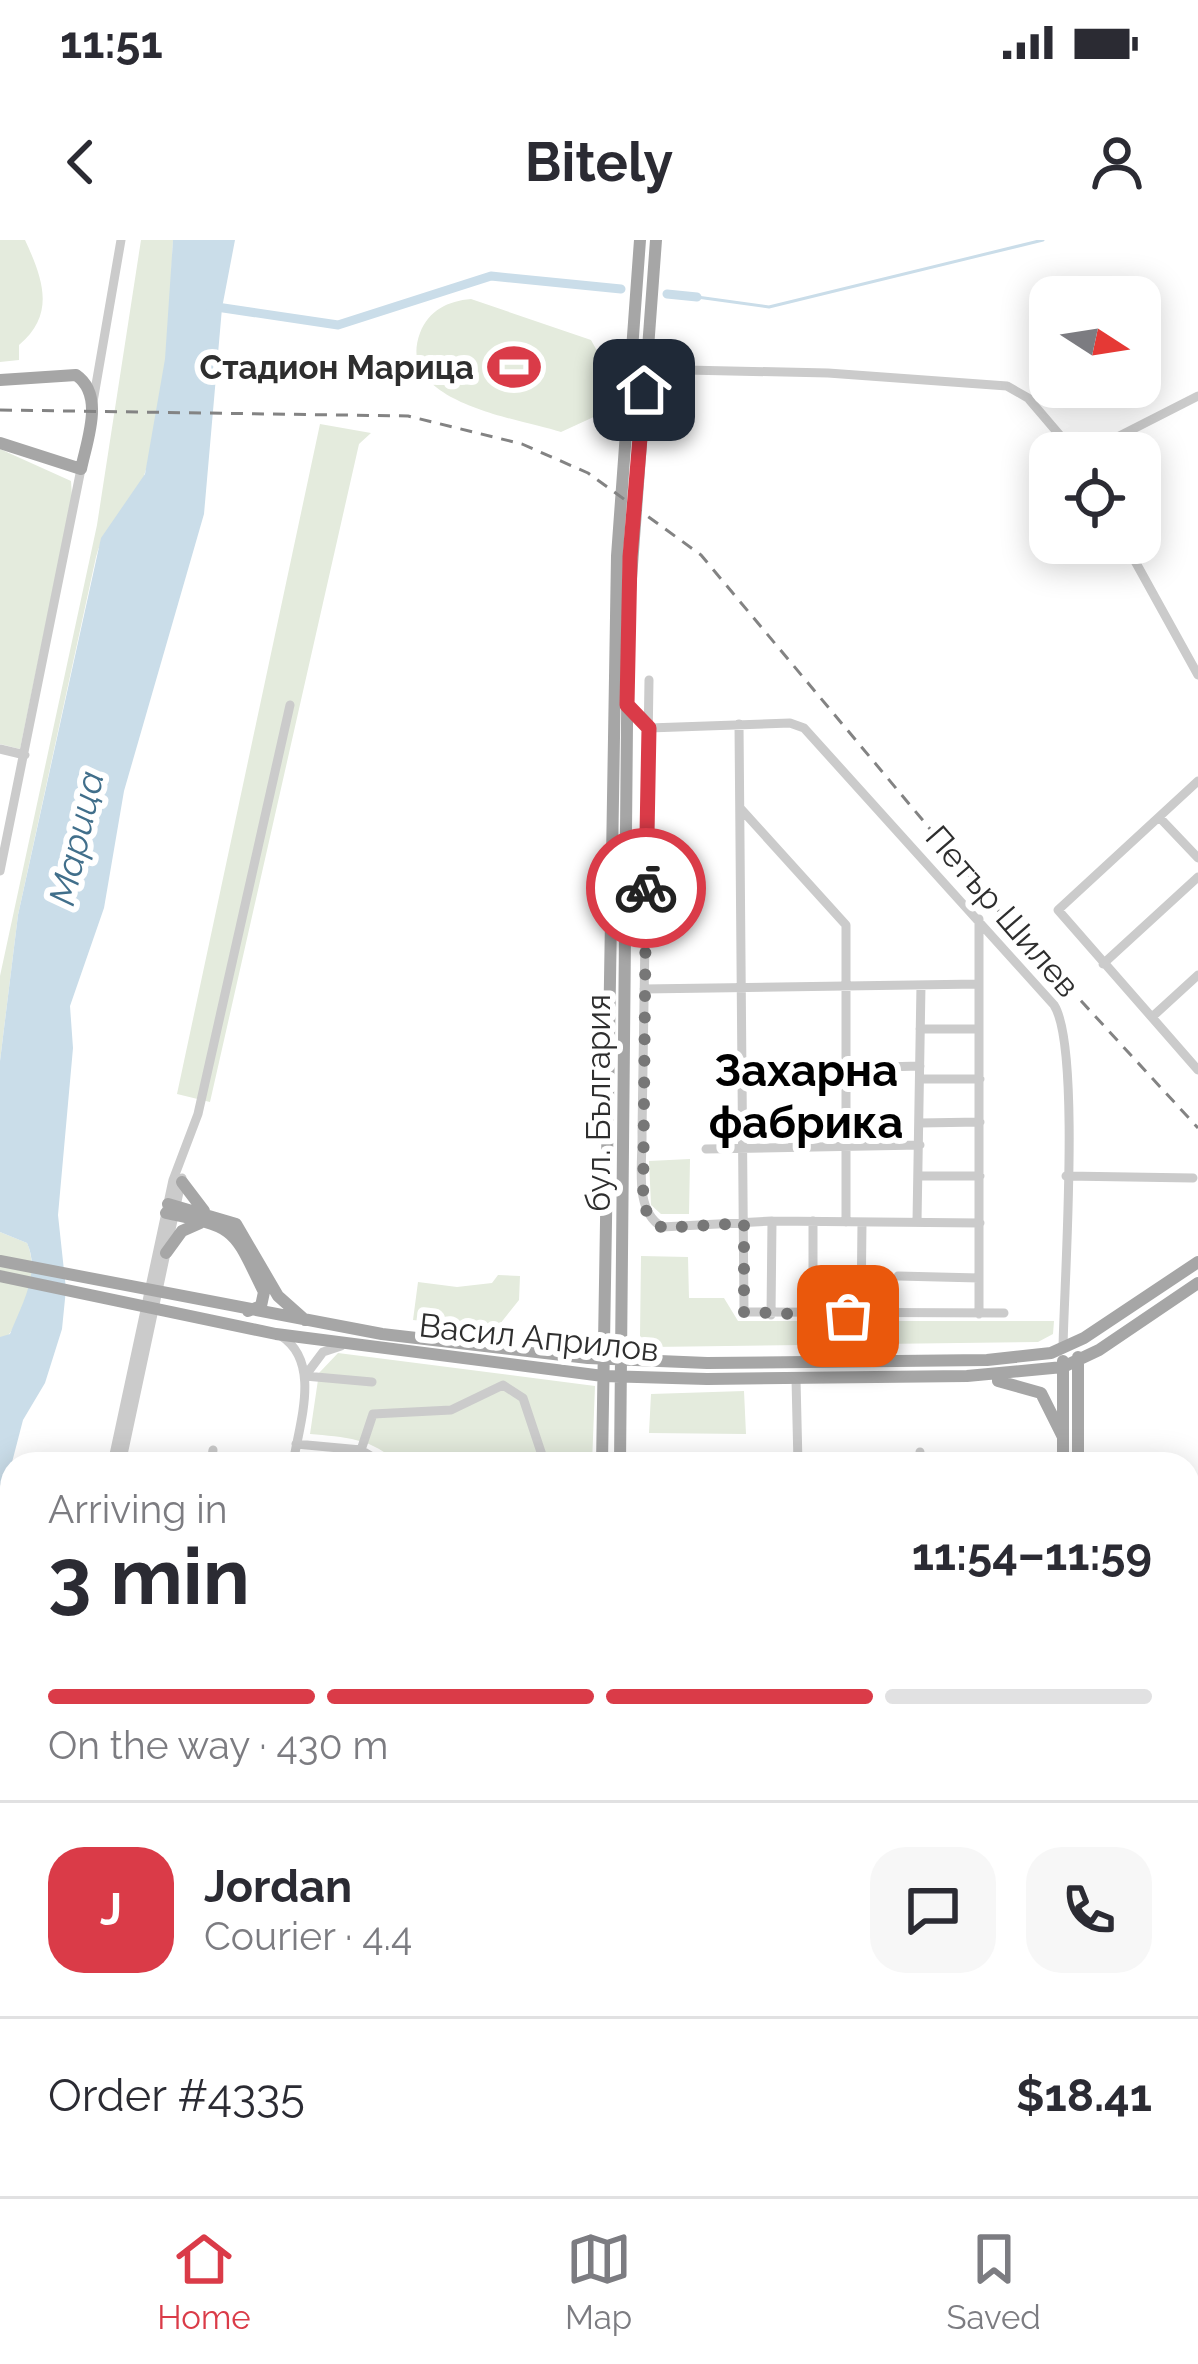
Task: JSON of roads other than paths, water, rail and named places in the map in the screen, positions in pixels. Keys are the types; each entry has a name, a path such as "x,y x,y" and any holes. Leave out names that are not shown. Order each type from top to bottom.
{"main road":[{"name":"бул. България","path":"602,1452 617,556 640,240"},
{"name":"бул. България","path":"621,1452 630,557 656,240"},
{"path":"0,380 76,375 88,388 93,407 81,469 0,443"},
{"path":"609,971 626,971"},
{"path":"182,1182 205,1217 233,1232 264,1292 261,1306 244,1312"},
{"path":"171,1209 241,1229 283,1303 311,1324"},
{"path":"166,1253 182,1231 205,1217"},
{"name":"Васил Априлов","path":"0,1261 276,1334 624,1377 967,1376 1064,1367 1078,1363 1198,1283"},
{"path":"1063,1452 1064,1367 1069,1346 1198,1262"},
{"name":"Васил Априлов","path":"0,1276 311,1324 604,1359 988,1360 1069,1346"},
{"path":"1069,1346 1078,1363 1078,1452"},
{"path":"967,1376 1035,1390 1050,1403 1063,1437"}],"street":[{"path":"93,407 122,240"},
{"path":"630,369 828,373 1007,386 1028,398 1057,432"},
{"path":"1127,432 1198,396"},
{"path":"0,871 81,469"},
{"path":"1137,564 1198,675"},
{"name":"бул. България","path":"649,680 643,1207 662,1228 744,1223"},
{"path":"119,1452 290,705"},
{"path":"627,705 649,728 627,746"},
{"path":"739,724 744,1312 1004,1313"},
{"name":"Петър Шилев","path":"649,728 739,724 804,728 1054,1005 1066,1030 1064,1304 1069,1346"},
{"path":"0,749 25,755"},
{"path":"1198,782 1058,910 1198,1070"},
{"path":"741,808 846,926 846,1222"},
{"path":"1159,817 1198,858"},
{"path":"1103,964 1198,877"},
{"path":"979,919 979,1314"},
{"path":"1152,1017 1198,975"},
{"path":"644,988 979,984"},
{"path":"917,1222 921,985"},
{"path":"920,1030 979,1029"},
{"path":"847,1068 920,1066"},
{"path":"920,1079 980,1079"},
{"path":"920,1123 980,1123"},
{"path":"706,1149 920,1145"},
{"path":"785,1148 786,1165"},
{"path":"119,1452 182,1166"},
{"path":"920,1176 980,1176"},
{"path":"1066,1176 1193,1178"},
{"path":"771,1315 772,1221"},
{"path":"813,1221 813,1315"},
{"path":"861,1316 862,1222"},
{"path":"744,1223 980,1223"},
{"path":"898,1276 980,1278"},
{"path":"276,1334 300,1354 305,1376 295,1452"},
{"path":"305,1376 323,1352 350,1344"},
{"path":"305,1376 372,1382"},
{"path":"796,1379 798,1452"},
{"path":"361,1450 373,1414 451,1410 503,1385 523,1398 541,1452"},
{"path":"296,1444 364,1452"}],"water":[{"name":"Марица","path":"173,240 235,240 222,308 204,514 124,791 104,908 70,1006 73,1048 58,1215 66,1289 62,1329 45,1383 23,1420 15,1452 0,1452 0,1337 10,1334 32,1266 27,1243 0,1232 0,1061 18,915 101,538 145,474 165,359"}],"waterway":[{"path":"697,297 769,307 1043,240"},
{"path":"210,306 338,325 491,276 621,289"},
{"path":"667,294 697,297"}],"railway":[{"path":"0,410 408,416 522,444 588,473 701,555 1002,915 1198,1128"}],"place":[{"name":"Стадион Марица","path":"514,367"}],"district":[{"name":"Захарна фабрика","path":"806,1096"}]}
